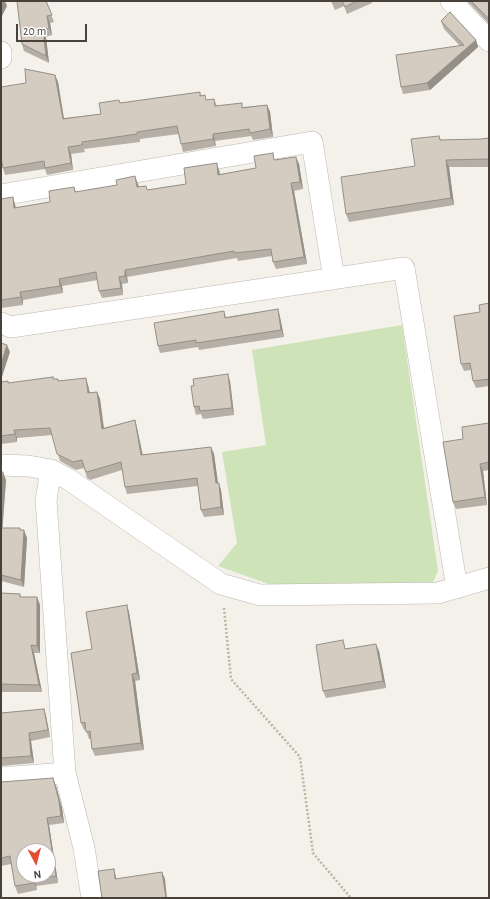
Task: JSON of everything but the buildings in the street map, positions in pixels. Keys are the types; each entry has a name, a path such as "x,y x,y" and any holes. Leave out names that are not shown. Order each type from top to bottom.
{"street":[{"path":"451,1 489,41"},
{"path":"1,52 1,58"},
{"path":"1,195 312,142 334,279"},
{"path":"1,323 11,327 404,268 457,588"},
{"path":"1,465 28,466 51,470 68,478 221,584 260,595 438,593 489,578"},
{"path":"51,470 46,500 65,773 84,848 91,898"},
{"path":"1,778 65,773"}],"path":[{"path":"221,584 231,679 300,757 313,853 351,898"}],"green space":[{"path":"402,325 438,571 432,584 271,585 218,566 237,543 222,452 266,445 252,350"}]}
